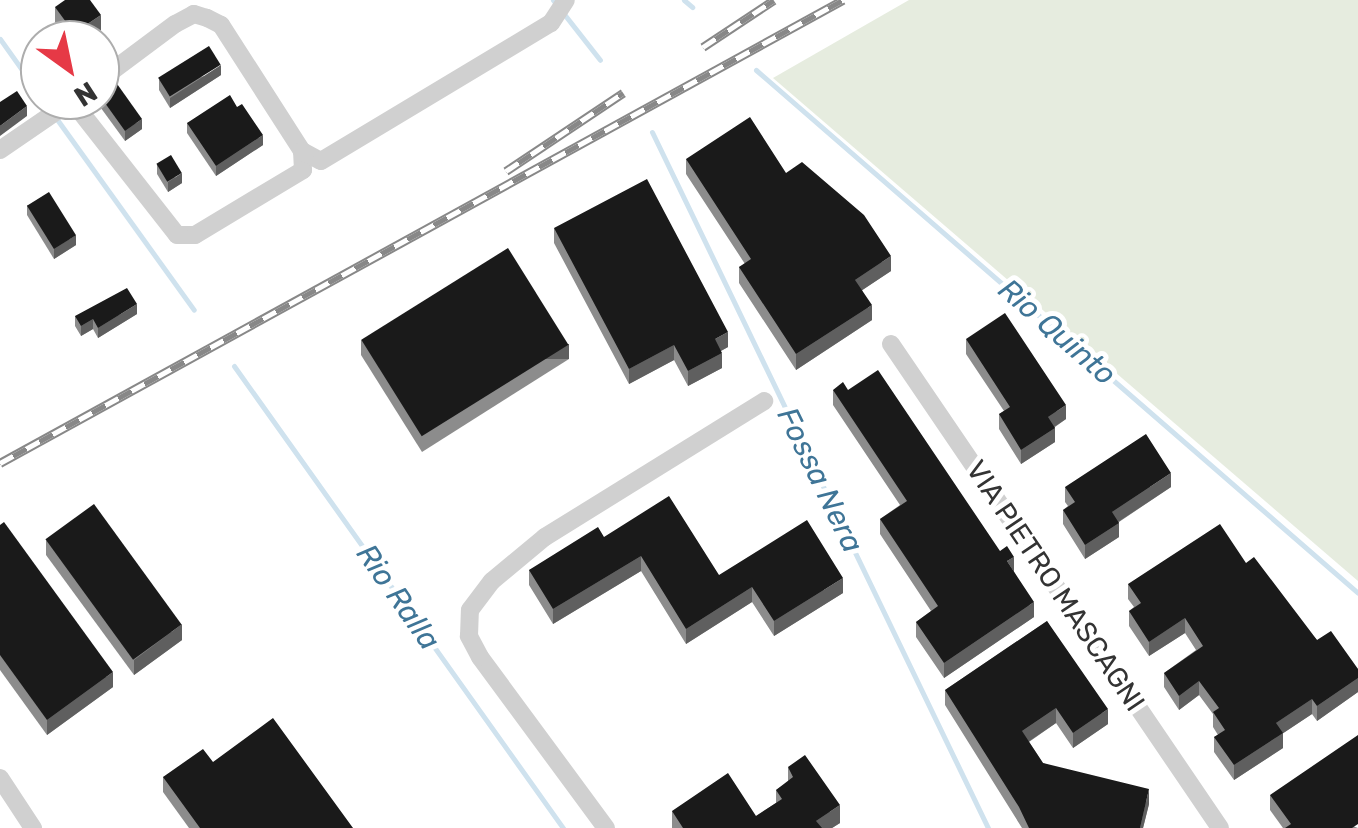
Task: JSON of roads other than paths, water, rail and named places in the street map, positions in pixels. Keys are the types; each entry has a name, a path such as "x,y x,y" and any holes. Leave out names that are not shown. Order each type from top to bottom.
{"street":[{"path":"302,152 322,162 563,7"},
{"path":"85,120 178,235 195,236 304,170 302,152 222,25 194,14 120,65"},
{"path":"0,150 44,120"},
{"name":"VIA PIETRO MASCAGNI","path":"890,344 1220,828"},
{"path":"606,828 480,657 469,636 470,610 492,581 545,537 764,401"},
{"path":"0,778 33,828"}],"waterway":[{"name":"Fossa Nera","path":"553,0 600,60"},
{"name":"Rio Quinto","path":"684,0 692,7"},
{"name":"Rio Ralla","path":"0,39 20,67"},
{"name":"Rio Quinto","path":"756,70 1358,593"},
{"name":"Rio Ralla","path":"57,120 194,310"},
{"name":"Fossa Nera","path":"652,132 988,828"},
{"name":"Rio Ralla","path":"234,366 563,828"}],"railway":[{"path":"703,47 774,0"},
{"path":"0,463 843,0"},
{"path":"506,171 623,93"}]}
